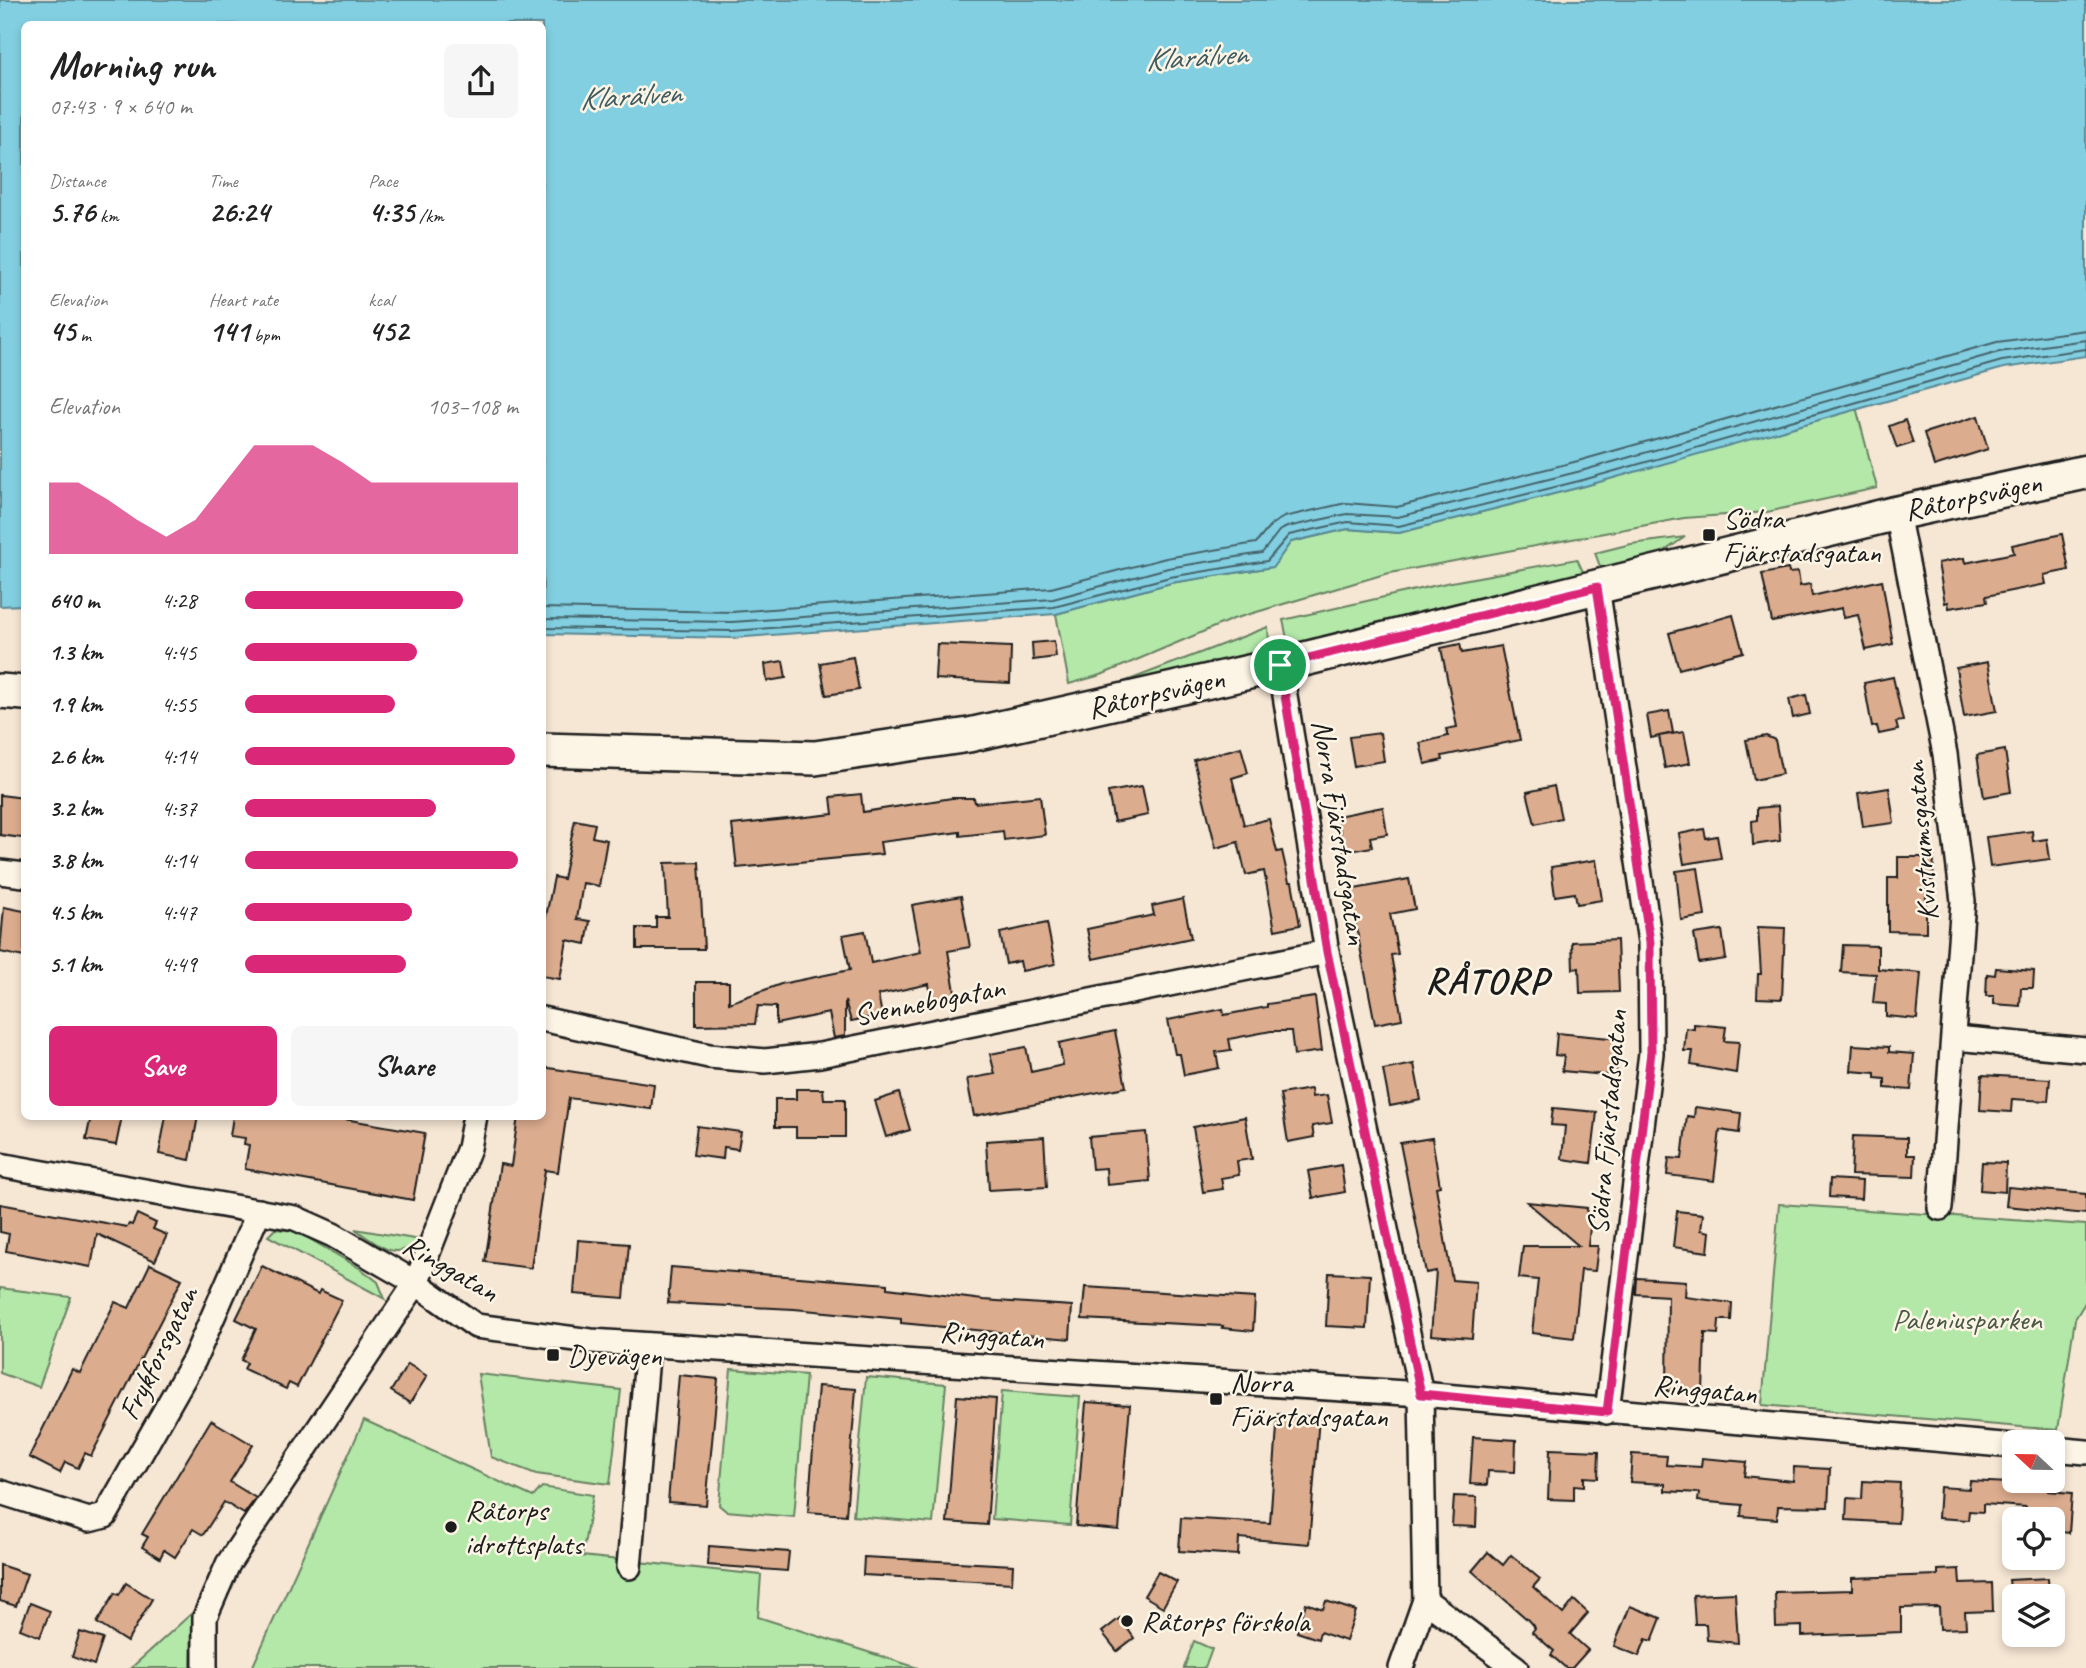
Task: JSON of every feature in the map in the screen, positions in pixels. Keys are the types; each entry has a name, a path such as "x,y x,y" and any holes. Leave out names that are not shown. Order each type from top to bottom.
{"street":[{"name":"Råtorpsvägen","path":"546,752 815,758 970,736 1280,665 1897,513 2086,472"},
{"name":"Kvistrumsgatan","path":"1897,513 1945,754 1963,901 1955,1038 1940,1208"},
{"name":"Södra Fjärstadsgatan","path":"1597,587 1650,956 1651,1052 1607,1412"},
{"name":"Norra Fjärstadsgatan","path":"1280,665 1327,952 1421,1394 1425,1600 1401,1668"},
{"path":"0,691 21,693"},
{"path":"0,872 21,875"},
{"name":"Svennebogatan","path":"546,1020 709,1056 765,1061 820,1055 1327,952"},
{"path":"1955,1038 2086,1050"},
{"path":"205,1668 205,1617 228,1564 416,1283 469,1148 474,1120"},
{"name":"Ringgatan","path":"0,1165 259,1211 308,1224 416,1283 476,1326 591,1341 1421,1394 2002,1445"},
{"name":"Frykforsgatan","path":"0,1492 89,1520 105,1517 194,1360 259,1211"},
{"path":"629,1567 648,1345"},
{"path":"2065,1451 2086,1452"},
{"path":"1425,1600 1516,1668"}],"green space":[{"path":"1856,407 1877,488 1767,512 1684,518 1385,574 1233,619 1101,675 1069,684 1056,614 1171,583 1272,567 1291,542 1348,529 1399,533 1585,486"},
{"path":"1685,537 1644,565 1603,574 1595,553 1631,544"},
{"path":"1577,559 1586,578 1290,652 1283,620 1446,583"},
{"path":"1268,627 1270,656 1095,693"},
{"name":"Paleniusparken","path":"1779,1204 2086,1225 2086,1301 2075,1319 2058,1430 1762,1405"},
{"path":"275,1229 296,1231 361,1269 378,1282 385,1299 268,1236"},
{"path":"355,1229 420,1240 411,1247 395,1251 379,1246"},
{"path":"0,1288 71,1297 39,1387 0,1373"},
{"path":"731,1369 806,1375 794,1517 726,1511 719,1505"},
{"path":"478,1374 621,1390 610,1484 536,1474 491,1457"},
{"path":"866,1377 946,1384 933,1523 853,1516"},
{"path":"1002,1391 1080,1397 1070,1525 992,1519"},
{"name":"Råtorps idrottsplats","path":"364,1420 533,1497 542,1487 593,1495 582,1556 761,1575 758,1617 918,1668 252,1668"},
{"path":"192,1613 191,1668 131,1668"},
{"path":"1194,1641 1212,1649 1205,1668 1184,1668"}],"water":[{"name":"Klarälven","path":"0,0 2086,0 2086,356 2004,368 1585,486 1399,533 1348,529 1291,542 1273,567 1171,583 1056,614 732,638 546,634 546,21 21,21 21,605 0,606"}],"building":[{"path":"1978,416 1988,449 1934,466 1924,433"},
{"path":"1905,420 1913,443 1897,448 1889,426"},
{"path":"2062,534 2069,570 2044,575 2046,584 1986,596 1987,602 1949,608 1948,602 1945,603 1938,563 1964,558 1965,563 2014,553 2012,545"},
{"path":"1788,569 1789,573 1798,572 1800,586 1810,584 1812,596 1882,580 1893,644 1866,650 1858,615 1844,618 1842,608 1772,622 1762,574"},
{"path":"1733,615 1743,652 1679,669 1669,633"},
{"path":"1054,641 1056,657 1033,660 1032,643"},
{"path":"937,644 1011,647 1010,683 935,679"},
{"path":"1460,644 1462,653 1501,646 1520,740 1442,756 1443,760 1425,764 1420,743 1448,736 1446,729 1457,727 1441,648"},
{"path":"853,657 859,690 826,695 820,663"},
{"path":"783,661 786,678 767,681 765,664"},
{"path":"1988,662 1997,711 1964,717 1956,668"},
{"path":"1893,677 1903,721 1896,722 1898,730 1879,734 1877,726 1872,727 1864,683"},
{"path":"1806,695 1810,714 1793,718 1789,699"},
{"path":"1669,711 1673,733 1651,738 1647,715"},
{"path":"1684,732 1690,763 1665,768 1659,736"},
{"path":"1380,733 1384,761 1354,766 1349,737"},
{"path":"1766,736 1775,740 1782,774 1754,780 1746,740"},
{"path":"1241,747 1248,773 1232,778 1244,825 1269,819 1277,852 1282,851 1289,882 1292,882 1300,925 1275,930 1264,871 1246,875 1238,842 1216,848 1194,760"},
{"path":"2005,750 2011,792 1984,797 1977,755"},
{"path":"1142,786 1148,815 1114,822 1108,792"},
{"path":"1554,786 1561,818 1535,824 1527,792"},
{"path":"1889,788 1894,823 1863,827 1858,793"},
{"path":"861,794 863,812 952,798 974,798 975,803 1040,796 1045,835 1004,840 1003,831 960,836 960,832 880,842 882,854 737,868 732,825 833,814 831,797"},
{"path":"0,795 21,798 21,838 0,835"},
{"path":"1778,806 1780,841 1753,845 1752,821 1757,820 1757,808"},
{"path":"1383,807 1387,834 1370,837 1372,847 1344,852 1337,816"},
{"path":"575,820 595,824 592,837 607,840 599,886 583,883 577,919 590,921 586,944 567,940 560,979 546,977 546,916 554,877 563,879"},
{"path":"1704,829 1706,838 1717,836 1721,858 1684,864 1679,834"},
{"path":"2032,831 2033,841 2047,839 2050,859 1990,867 1986,837"},
{"path":"1898,857 1934,857 1933,880 1926,880 1926,932 1888,931 1888,878 1898,878"},
{"path":"1596,860 1602,900 1577,904 1575,893 1555,896 1551,867"},
{"path":"699,862 704,949 637,949 637,928 656,928 656,917 668,917 665,863"},
{"path":"1698,868 1705,916 1681,920 1676,871"},
{"path":"1409,879 1415,909 1390,914 1398,954 1391,955 1402,1019 1375,1024 1349,890"},
{"path":"961,896 970,947 948,951 956,997 931,1001 929,984 878,995 882,1015 851,1021 845,1001 845,1036 834,1038 829,1013 776,1024 776,1007 758,1006 755,1024 696,1025 696,982 729,982 729,1003 781,984 850,970 843,935 865,931 871,963 921,952 912,905"},
{"path":"1183,899 1191,938 1093,959 1087,929 1154,915 1152,906"},
{"path":"4,907 21,910 21,956 0,952"},
{"path":"1047,923 1055,964 1022,971 1020,961 1006,964 1000,933"},
{"path":"1758,927 1785,928 1782,999 1757,998 1758,974 1761,974"},
{"path":"1722,930 1726,959 1699,963 1694,934"},
{"path":"1617,940 1619,992 1580,993 1579,968 1573,969 1572,942"},
{"path":"1843,945 1878,946 1878,969 1921,973 1917,1019 1886,1016 1886,1004 1873,1003 1876,974 1841,972"},
{"path":"1996,968 2034,971 2033,988 2021,988 2020,1006 1994,1004 1994,996 1986,996 1987,974 1995,975"},
{"path":"1315,997 1322,1051 1294,1055 1291,1031 1271,1031 1229,1039 1231,1050 1216,1052 1219,1068 1184,1075 1180,1054 1175,1054 1168,1020 1223,1009 1224,1015 1267,1007 1267,1004"},
{"path":"1694,1024 1726,1027 1724,1041 1739,1042 1736,1073 1691,1065 1693,1051 1684,1051 1686,1028 1694,1029"},
{"path":"1115,1031 1126,1087 974,1116 967,1079 995,1074 990,1054 1026,1047 1031,1072 1063,1065 1059,1043"},
{"path":"1557,1033 1620,1039 1616,1076 1562,1071 1564,1056 1555,1055"},
{"path":"1853,1045 1889,1047 1889,1052 1914,1054 1911,1090 1885,1088 1885,1079 1875,1078 1875,1073 1851,1071"},
{"path":"1414,1064 1421,1100 1390,1106 1383,1070"},
{"path":"546,1068 654,1084 651,1109 569,1098 558,1172 545,1170 531,1268 485,1262 500,1164 511,1166 517,1120 546,1120"},
{"path":"1982,1075 2050,1079 2048,1101 2012,1099 2011,1112 1980,1110"},
{"path":"796,1089 823,1089 824,1099 845,1099 845,1137 796,1137 796,1127 775,1127 775,1099 796,1099"},
{"path":"1311,1089 1312,1097 1327,1095 1332,1123 1312,1126 1314,1137 1288,1142 1280,1094"},
{"path":"899,1093 910,1130 886,1137 875,1101"},
{"path":"1695,1107 1741,1113 1739,1133 1720,1130 1714,1181 1667,1175 1669,1158 1682,1159 1687,1116 1694,1117"},
{"path":"1553,1108 1597,1112 1591,1163 1562,1159 1565,1126 1551,1125"},
{"path":"1245,1117 1252,1159 1237,1161 1239,1175 1221,1178 1223,1189 1203,1192 1193,1127"},
{"path":"90,1120 121,1120 116,1145 86,1140"},
{"path":"165,1120 197,1120 190,1160 159,1154"},
{"path":"232,1120 350,1120 425,1133 413,1200 245,1169 249,1145 244,1144 245,1138 230,1136"},
{"path":"697,1126 741,1132 738,1149 724,1147 723,1159 693,1155"},
{"path":"1146,1132 1150,1181 1107,1185 1106,1168 1092,1169 1089,1137"},
{"path":"1853,1136 1907,1138 1907,1155 1915,1155 1914,1177 1851,1175"},
{"path":"1044,1137 1047,1187 989,1190 986,1141"},
{"path":"1432,1138 1440,1186 1436,1187 1452,1280 1476,1282 1472,1338 1431,1335 1436,1271 1426,1273 1400,1143"},
{"path":"1982,1162 2006,1163 2005,1192 1980,1190"},
{"path":"1341,1165 1345,1192 1313,1198 1308,1171"},
{"path":"1830,1179 1862,1181 1861,1199 1829,1197"},
{"path":"2008,1187 2086,1194 2086,1214 2006,1206"},
{"path":"1527,1202 1587,1208 1586,1218 1591,1219 1588,1246 1598,1246 1595,1271 1581,1270 1574,1338 1532,1333 1538,1280 1519,1278 1523,1246 1579,1246"},
{"path":"0,1204 127,1227 132,1225 137,1214 156,1223 153,1229 167,1235 155,1261 97,1234 91,1267 6,1251 9,1234 0,1232"},
{"path":"1677,1211 1703,1214 1701,1230 1710,1232 1708,1252 1673,1247"},
{"path":"578,1240 629,1244 624,1298 574,1294"},
{"path":"150,1264 182,1279 91,1456 85,1453 78,1468 65,1462 60,1473 29,1457 72,1369 80,1373 115,1302 129,1308"},
{"path":"262,1266 318,1294 320,1290 342,1300 297,1387 289,1383 286,1389 244,1369 247,1363 241,1360 256,1329 236,1319"},
{"path":"671,1267 888,1284 888,1288 983,1300 1072,1306 1070,1339 901,1323 901,1319 794,1309 668,1303"},
{"path":"1329,1273 1370,1275 1367,1328 1326,1326"},
{"path":"1637,1278 1686,1281 1685,1297 1732,1303 1731,1320 1719,1320 1718,1334 1705,1333 1703,1392 1667,1391 1668,1296 1636,1294"},
{"path":"1085,1287 1255,1298 1253,1331 1222,1328 1223,1326 1082,1319"},
{"path":"408,1364 427,1376 410,1403 391,1391"},
{"path":"679,1375 718,1379 706,1505 668,1502"},
{"path":"818,1386 856,1389 846,1515 808,1512"},
{"path":"957,1396 996,1399 987,1525 947,1522"},
{"path":"1086,1402 1130,1405 1119,1530 1076,1526"},
{"path":"1278,1414 1319,1417 1309,1544 1239,1538 1238,1555 1179,1551 1181,1518 1270,1523"},
{"path":"211,1420 253,1445 230,1482 256,1498 244,1514 224,1502 203,1535 193,1529 175,1557 164,1550 160,1558 142,1547 148,1537 142,1534"},
{"path":"1473,1437 1516,1440 1515,1472 1488,1471 1487,1485 1470,1484"},
{"path":"1550,1449 1599,1451 1598,1478 1584,1477 1584,1486 1574,1485 1574,1500 1548,1499"},
{"path":"1632,1454 1667,1456 1666,1465 1701,1467 1702,1458 1746,1462 1744,1476 1793,1481 1794,1467 1830,1469 1828,1507 1778,1506 1777,1519 1741,1516 1742,1505 1698,1501 1699,1493 1665,1491 1665,1484 1630,1482"},
{"path":"1863,1481 1900,1483 1898,1523 1846,1520 1847,1498 1862,1499"},
{"path":"1970,1481 2002,1483 2002,1493 2072,1493 2069,1533 2065,1532 2065,1507 1983,1504 1983,1512 1969,1511 1968,1520 1938,1518 1940,1487 1969,1489"},
{"path":"1454,1496 1477,1497 1476,1527 1452,1526"},
{"path":"709,1546 789,1552 787,1571 708,1565"},
{"path":"1488,1552 1503,1565 1511,1555 1540,1579 1533,1587 1563,1614 1574,1600 1588,1613 1570,1634 1588,1650 1572,1668 1566,1668 1551,1655 1554,1651 1532,1632 1535,1628 1528,1620 1472,1571"},
{"path":"864,1557 1013,1565 1012,1583 863,1575"},
{"path":"0,1565 27,1574 16,1606 0,1601"},
{"path":"1959,1569 1960,1584 1992,1583 1993,1611 1965,1612 1966,1628 1940,1629 1939,1607 1901,1608 1901,1632 1802,1636 1802,1626 1776,1627 1775,1592 1852,1590 1852,1578 1938,1575 1938,1570"},
{"path":"1158,1572 1177,1582 1163,1607 1144,1596"},
{"path":"2048,1578 2048,1584 2010,1584 2009,1580"},
{"path":"126,1583 152,1599 127,1642 97,1623 115,1593 119,1595"},
{"path":"1735,1593 1738,1643 1707,1640 1706,1624 1695,1624 1693,1595"},
{"path":"1326,1601 1356,1611 1346,1641 1320,1632 1318,1639 1297,1632 1306,1603 1323,1609"},
{"path":"30,1603 50,1611 40,1637 20,1629"},
{"path":"1630,1606 1661,1618 1652,1641 1646,1639 1639,1656 1614,1646"},
{"path":"1120,1618 1134,1638 1117,1651 1102,1632"},
{"path":"80,1632 103,1639 94,1665 72,1657"}],"place":[{"name":"Södra Fjärstadsgatan","path":"1709,535"},
{"name":"Dyevägen","path":"553,1355"},
{"name":"Norra Fjärstadsgatan","path":"1216,1399"},
{"name":"Råtorps idrottsplats","path":"451,1527"},
{"name":"Råtorps förskola","path":"1127,1621"}],"district":[{"name":"RÅTORP","path":"1487,980"}],"route":[{"path":"1597,587 1650,942 1651,1052 1607,1412 1421,1394 1327,952 1280,665 1597,587"}]}
